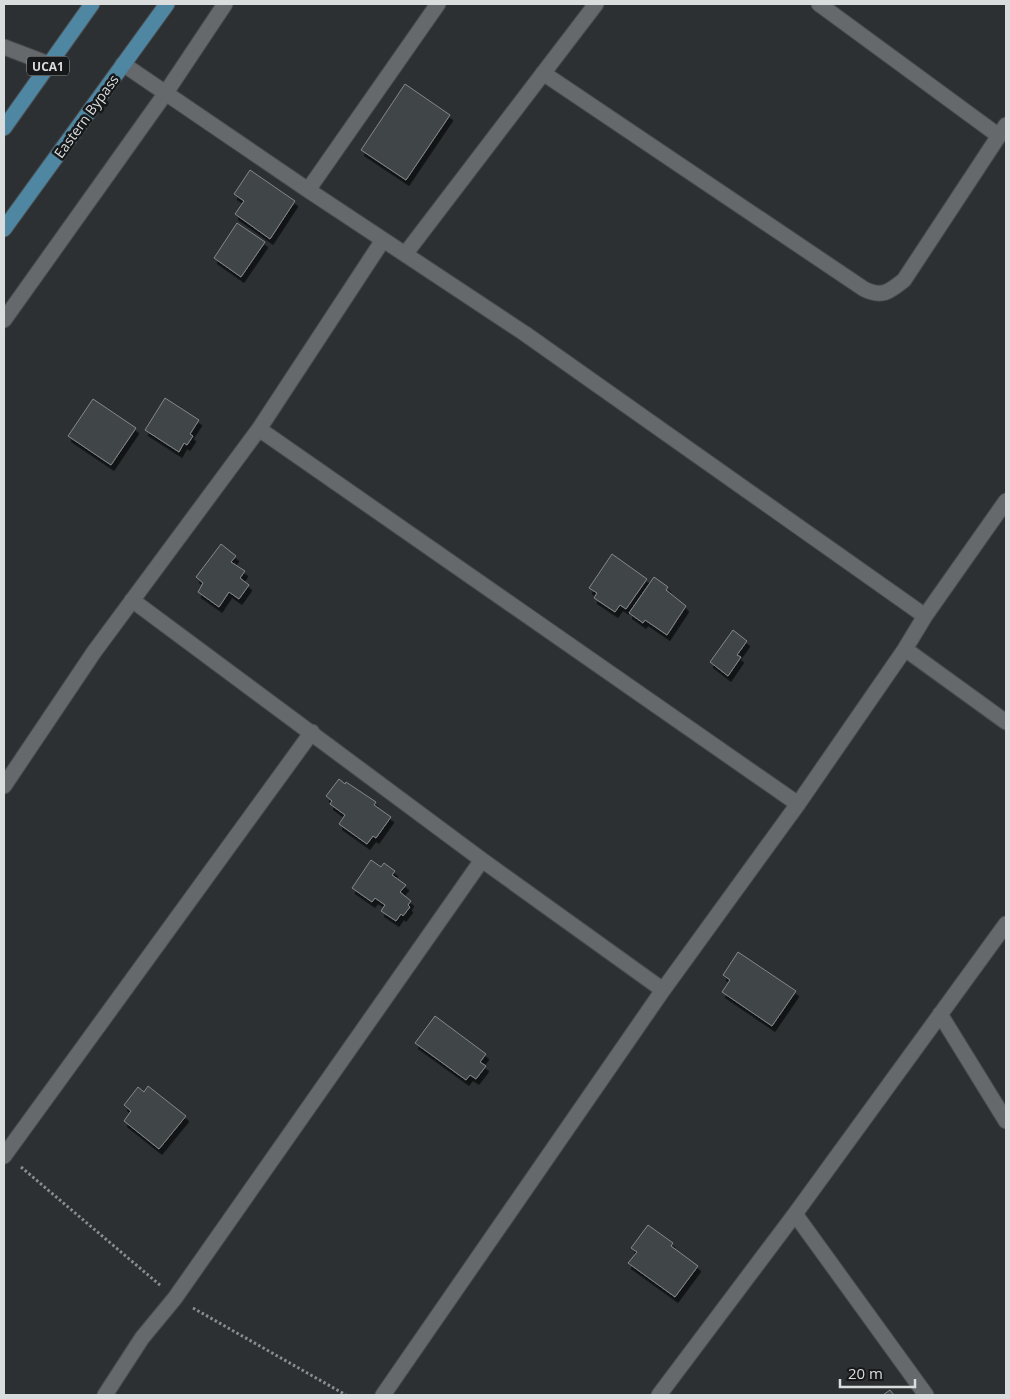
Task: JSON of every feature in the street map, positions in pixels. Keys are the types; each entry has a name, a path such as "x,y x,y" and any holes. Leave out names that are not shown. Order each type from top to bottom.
{"main road":[{"name":"UCA1","path":"4,128 92,4"},
{"name":"Eastern Bypass","path":"4,229 167,4"}],"street":[{"path":"4,320 164,94 225,4"},
{"path":"308,190 438,4"},
{"path":"406,253 596,4"},
{"path":"543,74 864,290 873,294 881,294 892,290 904,280 1002,131 818,4"},
{"path":"4,47 49,64"},
{"path":"123,64 164,94 524,333 925,616"},
{"path":"4,786 50,715 132,600 259,430 383,240"},
{"path":"259,430 798,804"},
{"path":"383,1395 663,990 798,804 905,649 925,616 1006,501"},
{"path":"132,600 482,860 663,990"},
{"path":"905,649 1006,722"},
{"path":"4,1156 312,732"},
{"path":"105,1395 142,1338 180,1290 482,860"},
{"path":"659,1395 795,1214 1006,924"},
{"path":"940,1014 1006,1121"},
{"path":"795,1214 926,1395"}],"building":[{"path":"405,84 450,115 406,180 361,150"},
{"path":"250,170 295,201 270,239 235,214 244,201 234,194"},
{"path":"237,223 265,242 241,277 214,258"},
{"path":"165,398 199,420 190,434 193,436 187,445 184,443 179,452 145,430"},
{"path":"93,399 136,428 111,465 68,436"},
{"path":"221,544 236,556 231,562 245,571 240,578 249,585 239,599 229,592 219,607 198,592 203,583 196,577"},
{"path":"612,554 647,579 626,609 620,605 615,612 594,598 597,593 589,588"},
{"path":"654,577 668,587 666,590 686,606 667,635 645,620 643,623 629,613"},
{"path":"733,630 747,641 737,655 741,657 728,676 710,662"},
{"path":"339,779 376,802 374,805 391,817 376,838 373,836 367,844 339,824 345,815 330,804 332,801 326,796"},
{"path":"371,860 381,867 384,863 395,871 392,875 406,885 400,892 411,901 408,905 410,907 396,921 381,911 385,905 375,898 372,902 352,888"},
{"path":"738,952 796,991 772,1026 722,992 730,980 723,975"},
{"path":"435,1016 486,1054 480,1062 486,1066 476,1079 470,1075 466,1080 415,1043"},
{"path":"148,1086 186,1116 159,1149 124,1121 131,1111 124,1105 138,1087 144,1092"},
{"path":"648,1225 673,1243 671,1246 698,1266 675,1297 628,1263 637,1252 631,1248"},
{"path":"890,1390 894,1395 883,1395"}]}
